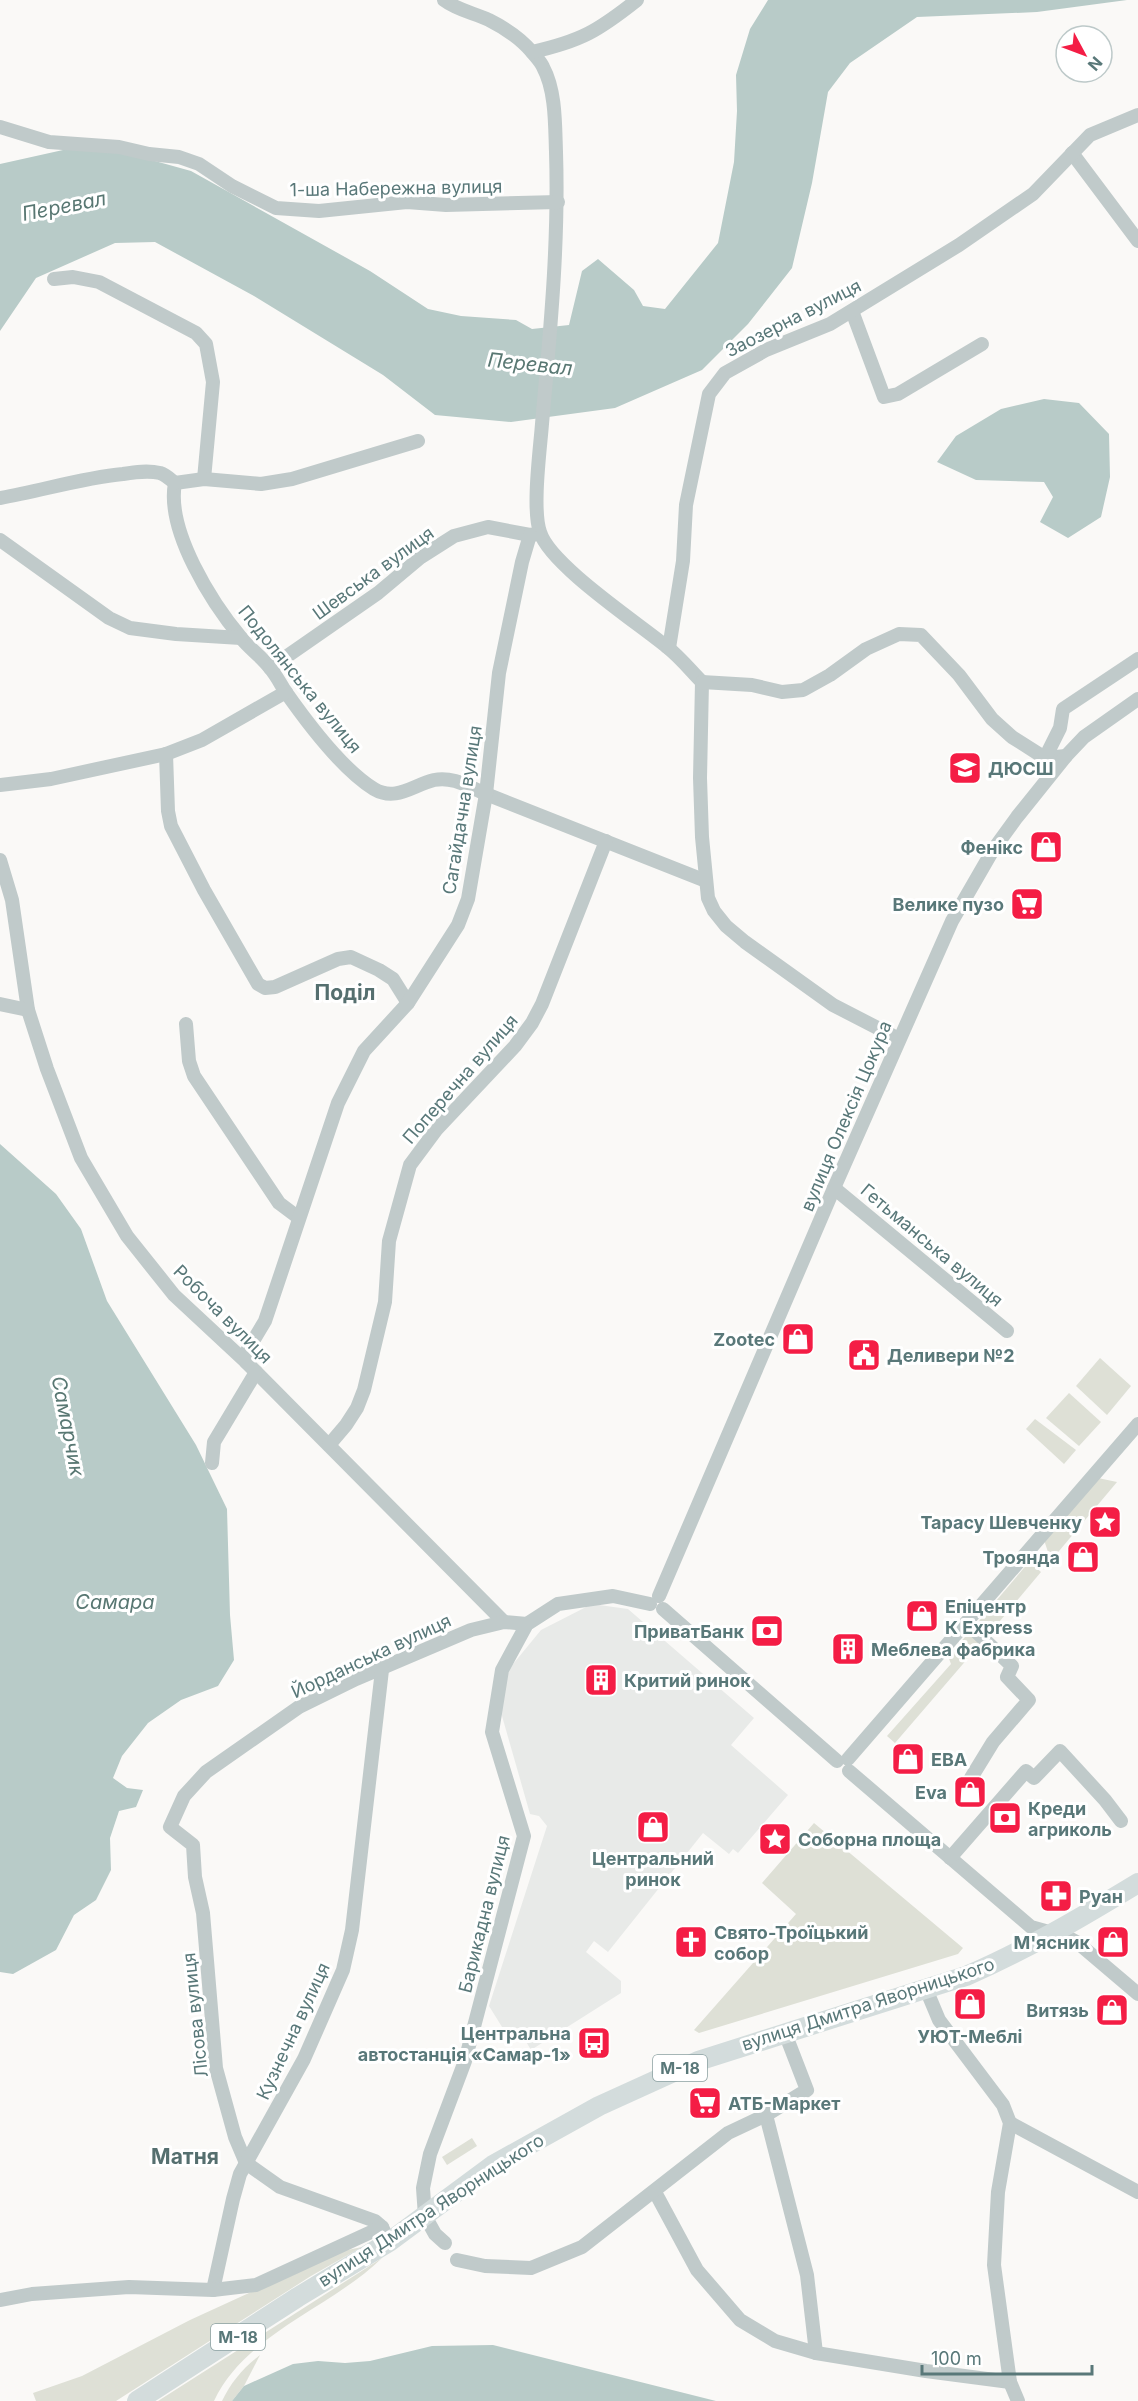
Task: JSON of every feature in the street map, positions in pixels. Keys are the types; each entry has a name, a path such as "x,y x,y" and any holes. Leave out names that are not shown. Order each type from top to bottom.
{"highway":[{"name":"вулиця Дмитра Яворницького","path":"137,2401 298,2297 385,2234 425,2216 494,2165 598,2106 698,2061 926,1989 993,1965 1054,1933 1138,1883"}],"street":[{"name":"Сагайдачна вулиця","path":"246,1362 247,1351 265,1321 338,1103 351,1075 364,1051 408,1004 458,925 468,899 486,794 499,673 522,562 535,534 538,466 555,281 558,202 555,126 551,92 544,68 532,52 515,36 490,21 444,0"},
{"path":"607,24 619,0"},
{"path":"532,52 562,45 594,33 637,0"},
{"name":"Заозерна вулиця","path":"669,648 683,561 686,505 709,394 725,373 766,350 830,324 959,245 1033,194 1090,135 1138,115"},
{"name":"1-ша Набережна вулиця","path":"0,127 50,142 119,147 179,158 198,164 232,186 276,208 319,211 407,202 446,205 558,202"},
{"path":"1072,153 1138,241"},
{"path":"54,279 73,277 99,282 196,333 206,344 213,382 204,480"},
{"path":"852,311 884,397 898,394 982,344"},
{"path":"0,498 84,479 143,471 158,472 175,483 204,480 261,484 292,479 418,441"},
{"name":"Подолянська вулиця","path":"175,483 173,493 176,511 187,553 209,593 241,638 270,668 321,738 356,775 375,790 396,794 435,780 455,780 706,881"},
{"name":"Шевська вулиця","path":"270,668 378,593 421,557 454,536 488,527 535,534"},
{"path":"535,534 556,557 669,648 702,682 752,685 782,692 804,690 830,675 866,649 899,634 921,635 959,675 992,719 1026,747 1045,758 1066,756"},
{"path":"0,540 109,618 130,628 176,634 241,638"},
{"path":"1045,758 1060,728 1064,709 1138,658"},
{"path":"702,682 700,778 706,881 708,898 714,911 726,926 745,942 833,1005 899,1039"},
{"path":"0,785 51,779 166,754 212,735 286,692"},
{"name":"вулиця Олексія Цокура","path":"657,1603 834,1188 966,894 1017,817 1066,756 1084,737 1138,699"},
{"path":"166,754 168,811 171,826 204,890 258,984 265,988 275,987 338,959 351,957 393,979 408,1004"},
{"name":"Поперечна вулиця","path":"329,1445 352,1416 364,1390 385,1302 389,1241 410,1165 436,1130 515,1046 532,1023 542,1004 606,842"},
{"name":"Робоча вулиця","path":"0,860 12,900 28,1010 61,1111 81,1158 127,1236 174,1295 246,1362 504,1622"},
{"path":"0,1005 28,1010"},
{"path":"186,1024 189,1061 194,1076 279,1203 299,1218"},
{"name":"Гетьманська вулиця","path":"834,1188 1007,1331"},
{"path":"212,1463 214,1442 256,1372"},
{"path":"845,1764 1138,1424"},
{"path":"1127,1437 1138,1447"},
{"path":"526,1624 558,1604 613,1596 657,1603 1031,1927 1067,1936 1138,1994"},
{"name":"Йорданська вулиця","path":"170,1827 184,1796 206,1772 299,1707 356,1679 382,1670 471,1630 504,1622 526,1624"},
{"path":"967,1623 1012,1666 1007,1677 1029,1700 993,1742 971,1778"},
{"name":"Барикадна вулиця","path":"425,2216 423,2188 429,2154 465,2061 524,1836 492,1732 502,1670 526,1624"},
{"name":"Кузнечна вулиця","path":"213,2290 232,2199 246,2163 303,2059 343,1970 353,1918 382,1670"},
{"path":"950,1858 1026,1771 1034,1778 1059,1751 1105,1800 1121,1821"},
{"name":"Лісова вулиця","path":"170,1827 193,1845 195,1877 203,1913 216,2068 235,2137 246,2163"},
{"path":"926,1989 939,2020 1003,2105 1010,2123 998,2192 994,2265 1010,2382 1018,2401"},
{"path":"457,2260 485,2266 531,2268 582,2247 656,2192 728,2133 766,2115 807,2090 785,2033"},
{"path":"766,2115 807,2275 816,2353"},
{"path":"1010,2123 1138,2193"},
{"path":"1,2300 32,2294 129,2287 213,2290 256,2285 385,2234 375,2221 280,2187 246,2163"},
{"path":"656,2192 697,2270 740,2320 775,2341 816,2353 1010,2382"},
{"path":"425,2216 435,2234 445,2243"}],"shaded area":[{"path":"1100,1358 1131,1386 1107,1415 1076,1386"},
{"path":"1069,1393 1101,1422 1079,1446 1046,1418"},
{"path":"1035,1419 1076,1450 1064,1464 1026,1429"},
{"path":"1098,1478 1117,1482 1054,1557 1048,1552 1044,1540"},
{"path":"1029,1562 1041,1572 989,1634 985,1634 978,1627 979,1621"},
{"name":"Центральний ринок","path":"592,1604 628,1609 754,1718 731,1745 788,1795 738,1853 733,1849 729,1854 703,1833 608,1952 594,1941 586,1952 621,1981 621,1993 531,2050 518,2028 507,2035 489,2006 547,1826 539,1816 530,1814 500,1709 509,1669 541,1630"},
{"path":"974,1636 981,1643 895,1743 887,1736 951,1664 948,1656 965,1637"},
{"path":"814,1823 963,1948 958,1954 699,2033 694,2030 796,1914 762,1883"},
{"path":"472,2138 477,2146 447,2165 442,2157"},
{"path":"362,2247 311,2276 116,2401 36,2401 33,2393 82,2376 190,2320 338,2252"},
{"path":"382,2258 339,2292 268,2339 228,2377 214,2401 158,2401"},
{"path":"260,2355 244,2386 232,2401 222,2401 238,2376"}],"water":[{"name":"Перевал","path":"768,0 1127,0 1037,12 917,17 850,63 828,92 812,183 792,268 748,324 702,370 615,408 511,422 435,415 383,375 254,296 155,242 115,243 36,278 0,331 0,164 63,150 108,148 191,171 370,271 428,309 461,316 516,320 532,329 569,325 582,271 598,259 634,290 643,306 665,309 718,243 734,162 737,111 736,75 750,29"},
{"path":"1044,399 1079,403 1109,434 1110,477 1101,517 1068,538 1040,522 1053,497 1044,482 976,480 937,462 956,436 1001,409"},
{"name":"Самара","path":"0,1144 56,1194 81,1229 107,1301 196,1445 227,1509 230,1615 234,1660 218,1686 181,1700 148,1723 122,1756 113,1778 127,1788 143,1790 136,1807 119,1811 110,1838 111,1870 96,1900 74,1915 56,1950 13,1974 0,1972"},
{"path":"493,2345 716,2401 232,2401 244,2386 293,2364 318,2361 345,2363 370,2361 432,2346"}],"place":[{"name":"ДЮСШ","path":"965,768"},
{"name":"Фенікс","path":"1046,847"},
{"name":"Велике пузо","path":"1027,904"},
{"name":"Zootec","path":"798,1339"},
{"name":"Деливери №2","path":"864,1355"},
{"name":"Тарасу Шевченку","path":"1105,1522"},
{"name":"Троянда","path":"1083,1557"},
{"name":"Епіцентр К Express","path":"922,1616"},
{"name":"ПриватБанк","path":"767,1631"},
{"name":"Меблева фабрика","path":"848,1649"},
{"name":"Критий ринок","path":"601,1680"},
{"name":"ЕВА","path":"908,1759"},
{"name":"Eva","path":"970,1792"},
{"name":"Креди агриколь","path":"1005,1818"},
{"name":"Центральний ринок","path":"653,1827"},
{"name":"Соборна площа","path":"775,1839"},
{"name":"Руан","path":"1056,1896"},
{"name":"Свято-Троїцький собор","path":"691,1942"},
{"name":"М'ясник","path":"1113,1942"},
{"name":"УЮТ-Меблі","path":"970,2004"},
{"name":"Витязь","path":"1112,2010"},
{"name":"Центральна автостанція «Самар-1»","path":"594,2043"},
{"name":"АТБ-Маркет","path":"705,2103"}],"district":[{"name":"Поділ","path":"345,992"},
{"name":"Матня","path":"185,2156"}],"water label":[{"name":"Самарчик","path":"68,1426"}]}
